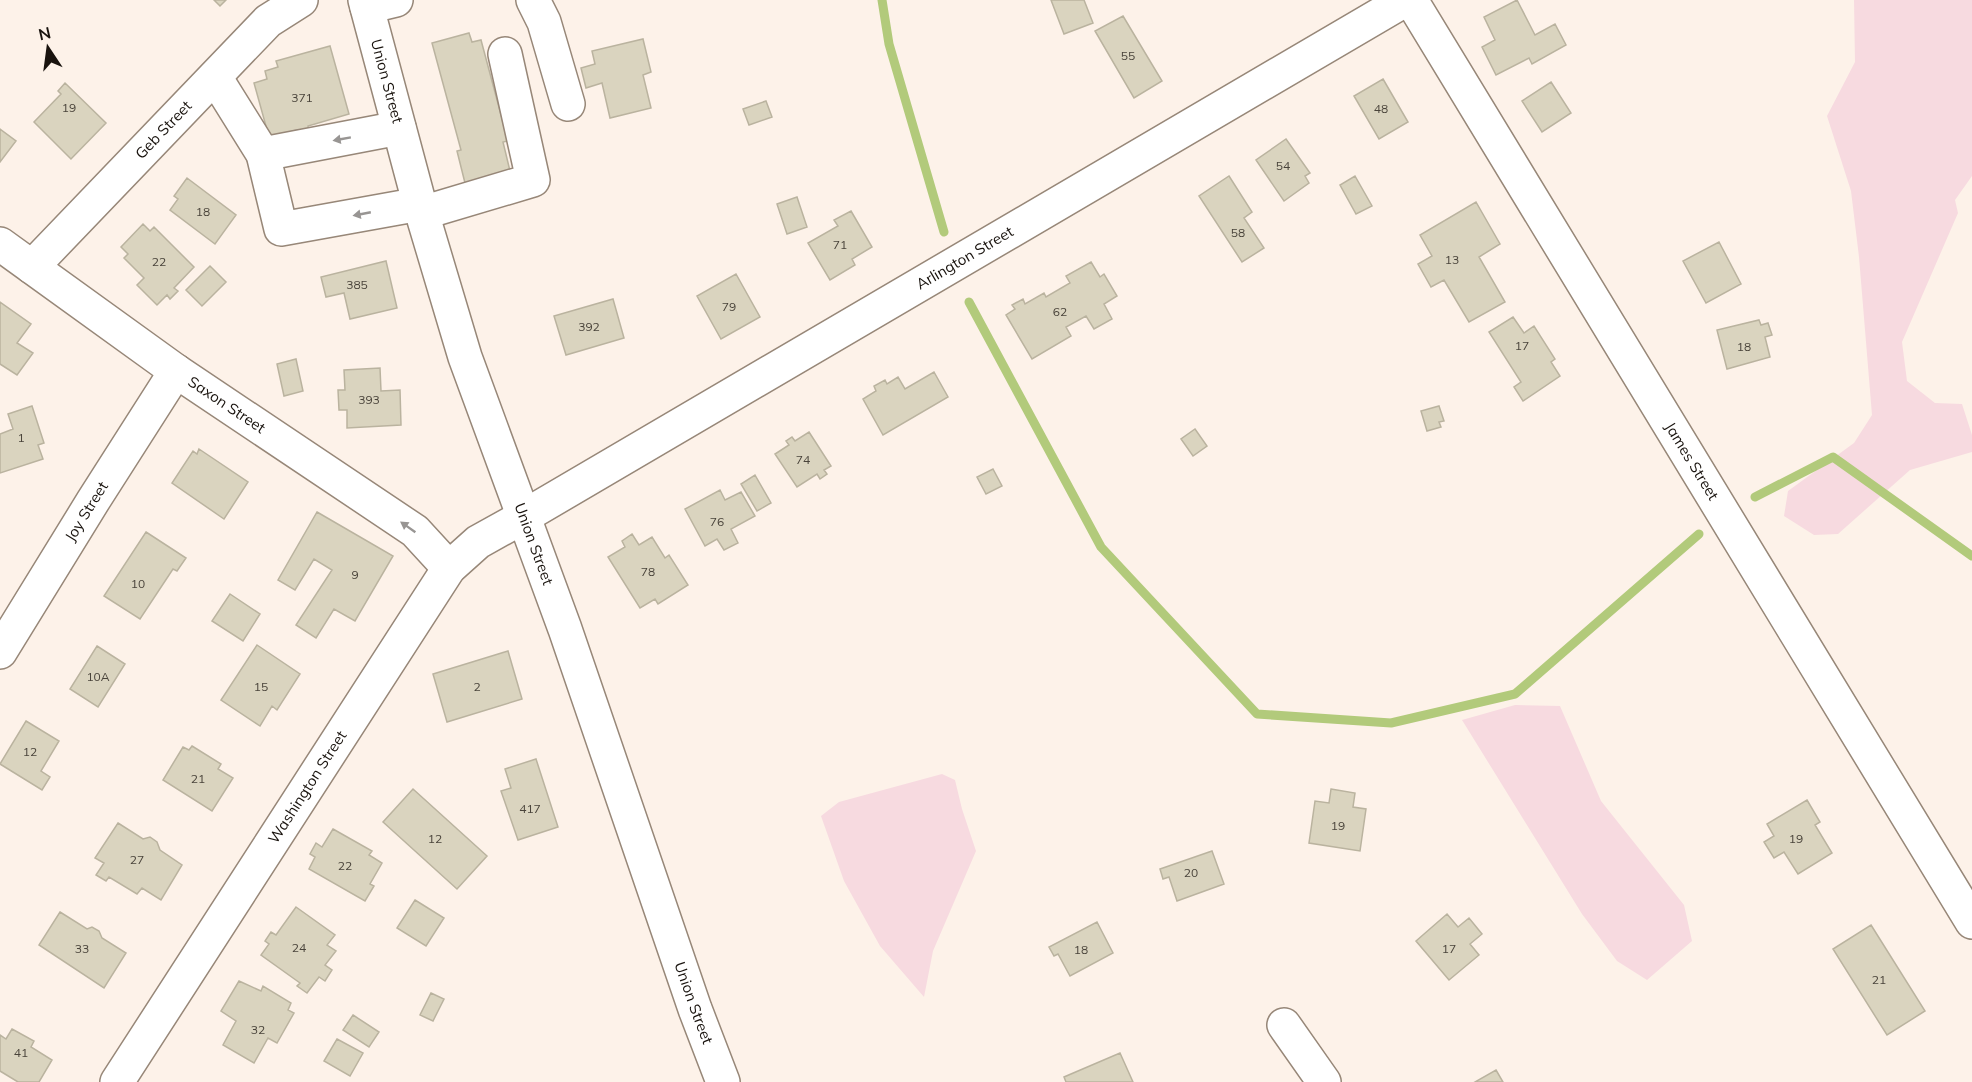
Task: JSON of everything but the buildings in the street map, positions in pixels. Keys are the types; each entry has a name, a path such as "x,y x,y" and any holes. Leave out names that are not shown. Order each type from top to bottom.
{"street":[{"name":"Geb Street","path":"32,267 268,21 301,0"},
{"path":"533,0 544,22 568,104"},
{"name":"Arlington Street","path":"523,517 1405,0"},
{"name":"James Street","path":"1411,0 1972,922"},
{"name":"Union Street","path":"376,2 399,128 465,357 565,629 695,1009 723,1082"},
{"path":"215,76 263,154 280,230 421,208 533,180 505,54"},
{"path":"263,154 399,128"},
{"name":"Saxon Street","path":"0,244 176,371 415,531 449,568"},
{"name":"Joy Street","path":"0,652 176,371"},
{"name":"Washington Street","path":"117,1082 449,568 478,542 523,517"},
{"path":"1284,1025 1324,1082"}],"shaded area":[{"path":"1854,0 1972,0 1972,176 1955,200 1958,213 1902,342 1907,381 1935,403 1962,404 1972,435 1972,452 1910,470 1838,534 1814,535 1784,516 1788,491 1854,443 1872,415 1859,257 1851,191 1827,116 1855,62"},
{"path":"1515,705 1560,706 1601,801 1684,905 1692,941 1647,980 1617,961 1582,914 1462,720"},
{"path":"942,774 955,780 976,851 933,951 924,997 880,946 844,881 821,816 839,802"}],"waterway":[{"path":"882,0 889,44 944,232"},
{"path":"969,302 1101,547 1257,714 1391,723 1515,694 1699,534"},
{"path":"1755,497 1833,457 1972,556"}]}
